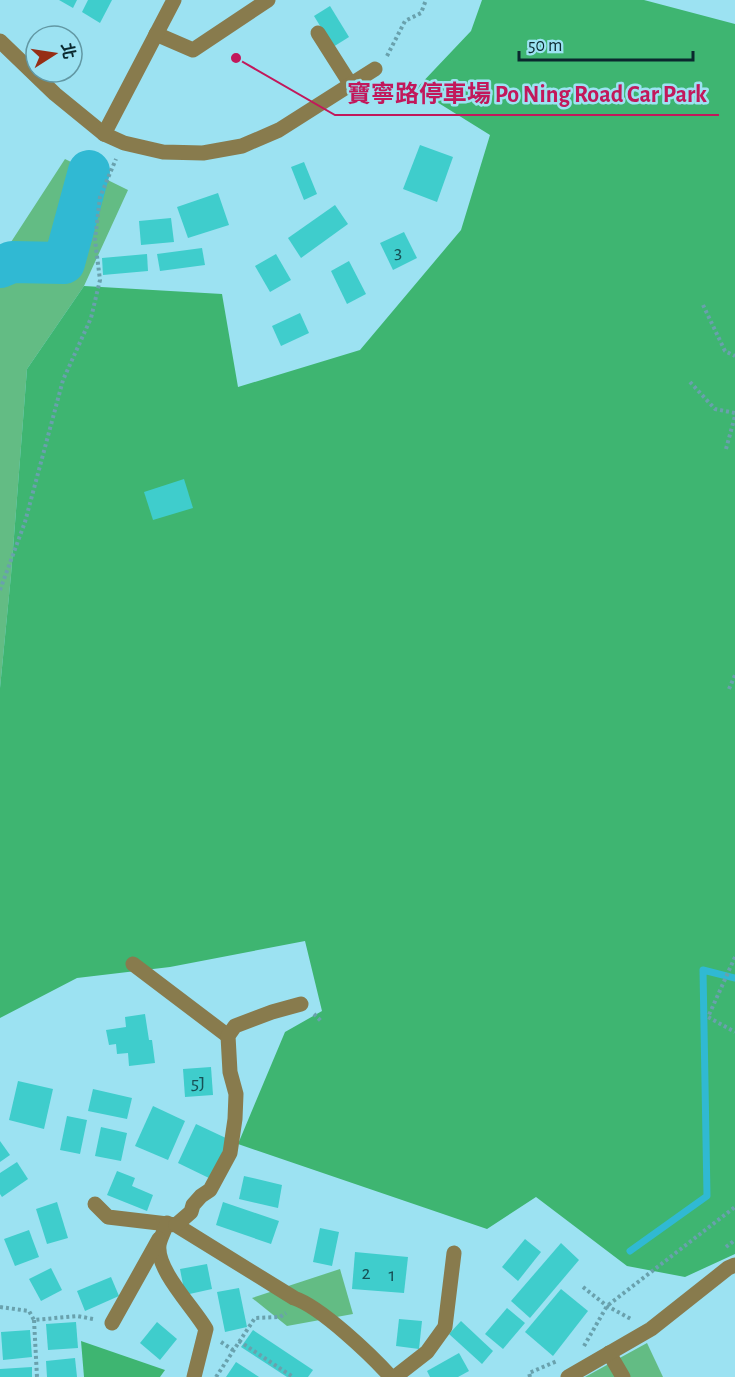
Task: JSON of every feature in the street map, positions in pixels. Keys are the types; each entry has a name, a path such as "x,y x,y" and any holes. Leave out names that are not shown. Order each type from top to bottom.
{"street":[{"path":"104,134 174,0"},
{"path":"156,34 193,50 268,0"},
{"path":"318,33 351,85"},
{"path":"0,41 55,94 104,134 124,143 163,152 203,153 242,146 279,130 379,67"},
{"path":"133,964 228,1036"},
{"path":"112,1323 171,1224 191,1212 193,1205 210,1190 230,1153 236,1119 236,1094 230,1072 228,1036 235,1026 272,1011 301,1004"},
{"path":"95,1204 108,1217 171,1224 294,1298 310,1305 393,1377 428,1352 445,1327 454,1253"},
{"path":"171,1224 159,1246 160,1258 175,1287 206,1329 194,1377"},
{"path":"568,1377 651,1329 728,1268 735,1265"},
{"path":"609,1353 623,1377"}],"path":[{"path":"379,67 405,21 421,13 426,0"},
{"path":"0,590 25,522 63,380 91,318 100,280 95,240 100,197 124,143"},
{"path":"703,305 726,351 735,356"},
{"path":"690,382 715,409 735,415 726,448"},
{"path":"729,689 735,675"},
{"path":"735,957 708,1017 735,1032"},
{"path":"582,1350 607,1306 735,1207"},
{"path":"726,1248 735,1240"},
{"path":"583,1287 607,1306 634,1320"},
{"path":"216,1377 255,1318 280,1317 293,1307 294,1298"},
{"path":"0,1307 29,1311 34,1320 37,1377"},
{"path":"34,1320 77,1316 112,1323"},
{"path":"239,1341 293,1377"},
{"path":"530,1377 529,1373 561,1359"}],"green space":[{"path":"482,0 644,0 735,24 735,1254 685,1277 627,1266 536,1197 487,1229 238,1144 285,1032 322,1011 305,941 170,967 77,978 0,1018 0,688 27,369 84,286 222,294 238,387 360,350 461,230 490,135 416,89 471,31"},
{"path":"65,159 128,190 84,286 27,369 0,688 0,259"},
{"path":"340,1269 353,1314 287,1326 252,1298"},
{"path":"81,1341 165,1370 160,1377 84,1377"},
{"path":"647,1343 663,1377 585,1377"}],"building":[{"path":"59,0 77,0 73,8"},
{"path":"88,0 112,0 100,23 82,12"},
{"path":"330,6 349,37 333,47 314,16"},
{"path":"420,145 453,157 437,202 403,189"},
{"path":"304,162 317,194 304,200 291,167"},
{"path":"218,193 229,225 188,238 177,207"},
{"path":"335,205 348,224 301,258 288,238"},
{"path":"171,218 174,242 141,245 139,221"},
{"path":"404,232 417,258 393,270 380,243"},
{"path":"202,248 205,265 160,271 157,254"},
{"path":"147,254 148,271 103,275 102,258"},
{"path":"276,254 291,280 270,292 255,266"},
{"path":"349,261 366,294 347,304 331,271"},
{"path":"300,313 309,333 281,346 272,326"},
{"path":"184,479 193,508 153,520 144,492"},
{"path":"145,1014 155,1063 129,1066 128,1053 117,1054 116,1044 109,1045 106,1030 126,1027 125,1017"},
{"path":"211,1067 213,1095 185,1097 183,1069"},
{"path":"18,1081 53,1089 44,1129 9,1120"},
{"path":"93,1089 132,1098 127,1119 88,1111"},
{"path":"153,1106 185,1121 168,1160 135,1146"},
{"path":"67,1116 87,1120 80,1154 60,1150"},
{"path":"196,1124 228,1139 211,1179 178,1163"},
{"path":"101,1127 127,1133 121,1161 95,1156"},
{"path":"0,1141 10,1155 0,1162"},
{"path":"17,1162 28,1179 2,1197 0,1173"},
{"path":"117,1171 135,1178 132,1186 153,1195 147,1211 107,1195"},
{"path":"244,1176 282,1185 278,1208 239,1199"},
{"path":"57,1202 68,1238 47,1244 36,1209"},
{"path":"223,1202 279,1221 271,1244 216,1225"},
{"path":"320,1228 339,1232 332,1266 313,1262"},
{"path":"29,1230 39,1257 15,1266 4,1239"},
{"path":"525,1239 541,1252 518,1281 502,1267"},
{"path":"561,1243 579,1260 530,1318 511,1301"},
{"path":"355,1252 408,1257 404,1293 352,1289"},
{"path":"207,1264 212,1289 185,1295 180,1269"},
{"path":"51,1268 62,1290 41,1301 29,1279"},
{"path":"111,1277 119,1296 85,1311 77,1291"},
{"path":"239,1288 247,1327 225,1332 217,1292"},
{"path":"561,1289 588,1311 553,1356 525,1332"},
{"path":"507,1308 525,1323 503,1349 485,1334"},
{"path":"399,1319 422,1321 419,1349 396,1346"},
{"path":"461,1321 493,1351 482,1364 449,1334"},
{"path":"76,1322 78,1348 48,1350 46,1324"},
{"path":"157,1322 177,1339 160,1360 140,1343"},
{"path":"30,1330 32,1357 3,1360 1,1332"},
{"path":"253,1330 313,1370 308,1377 287,1377 241,1347"},
{"path":"459,1353 469,1371 458,1377 430,1377 427,1371"},
{"path":"75,1358 77,1377 47,1377 46,1361"},
{"path":"236,1362 259,1377 226,1377"},
{"path":"32,1367 32,1377 0,1377 0,1369"}],"waterway":[{"path":"0,267 12,262 64,263 89,171"},
{"path":"630,1251 707,1196 703,970 735,978"}],"place":[{"name":"寶寧路停車場 Po Ning Road Car Park","path":"236,58"}]}
